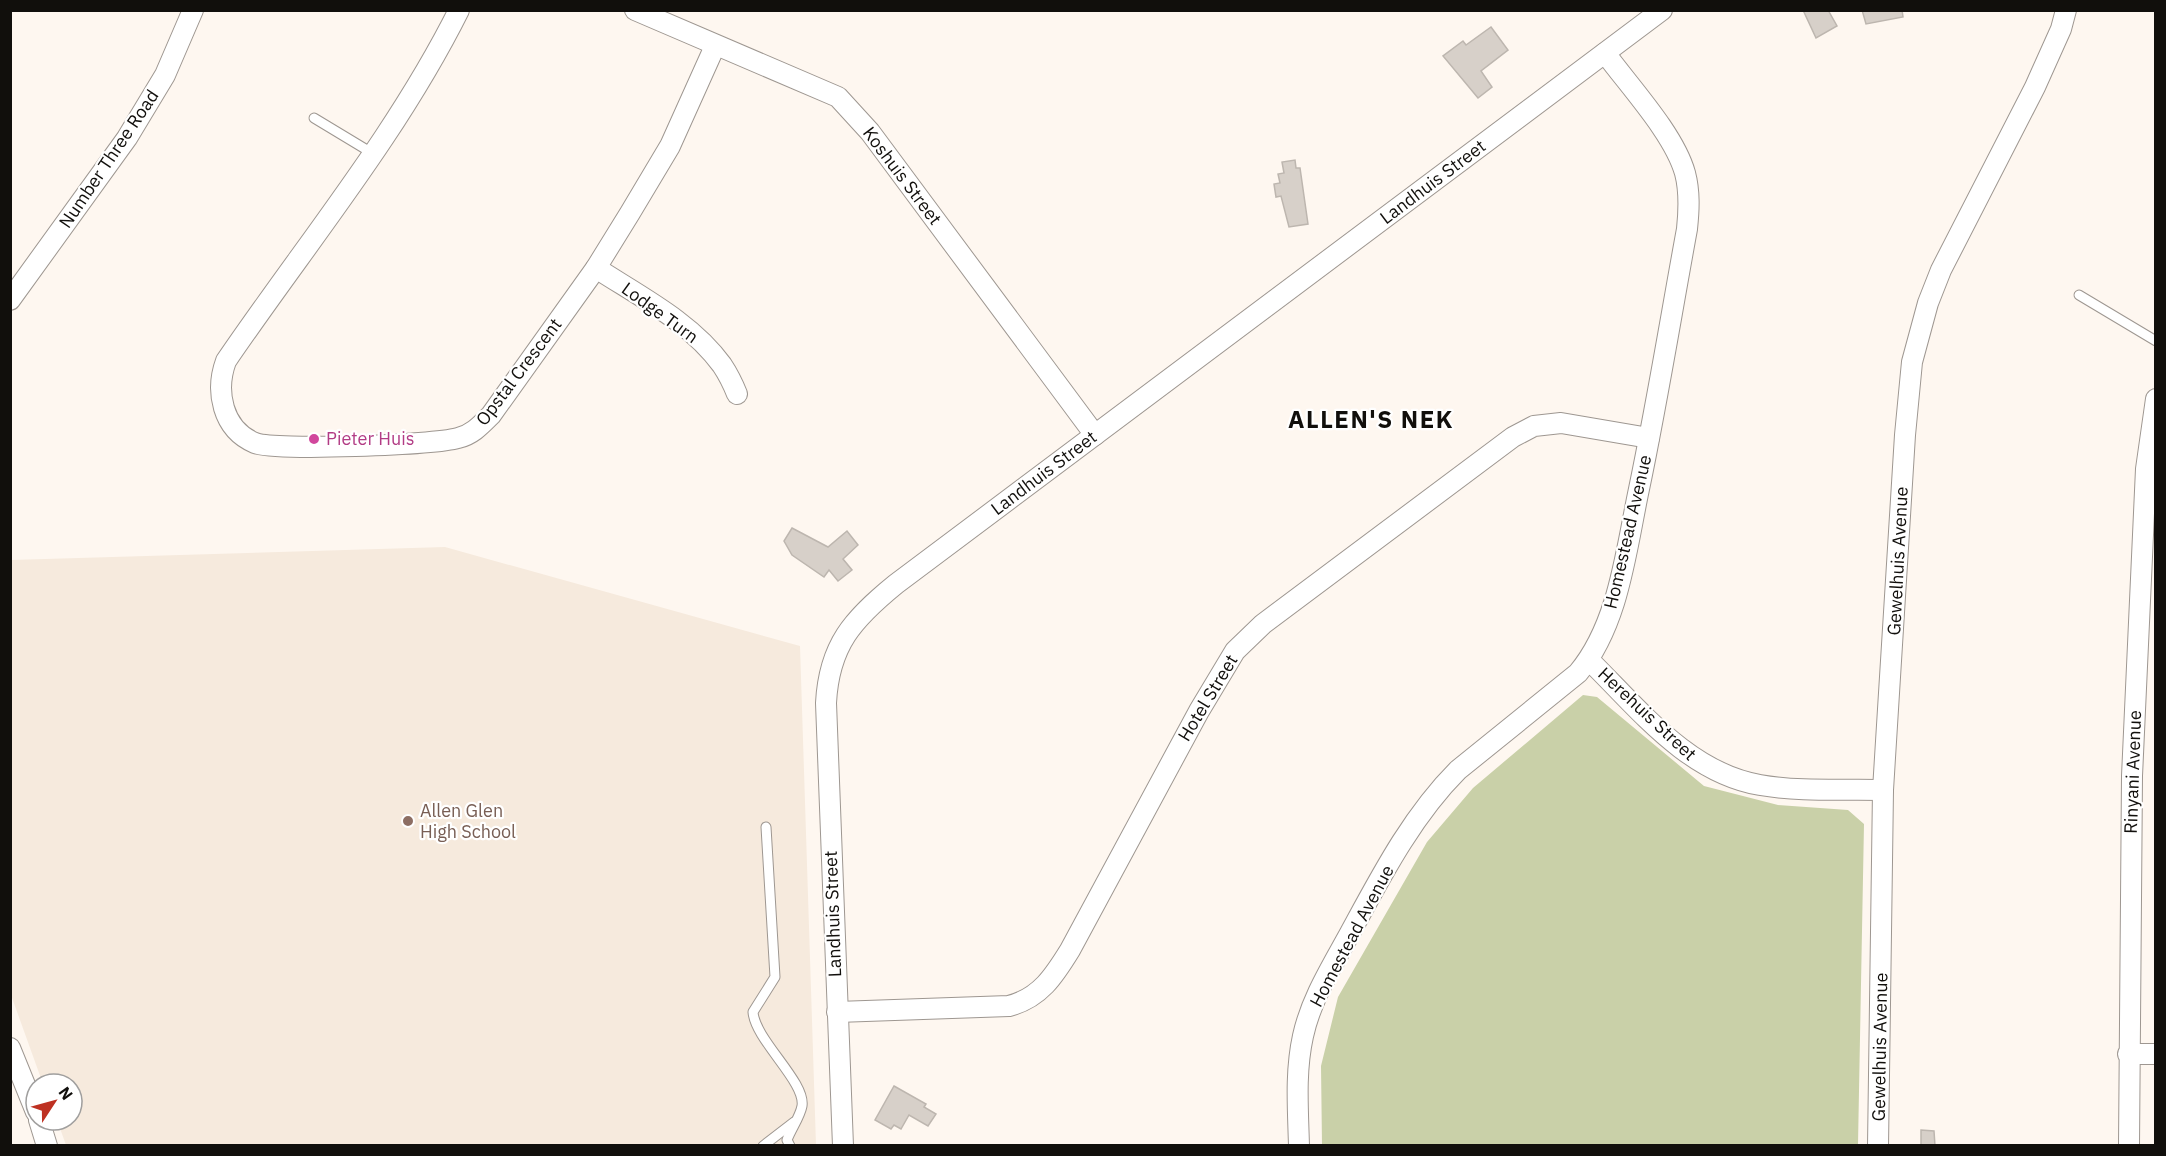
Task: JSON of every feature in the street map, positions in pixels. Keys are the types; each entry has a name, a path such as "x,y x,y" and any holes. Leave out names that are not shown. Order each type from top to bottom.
{"street":[{"name":"Number Three Road","path":"10,300 127,138 165,75 193,10"},
{"name":"Opstal Crescent","path":"459,10 421,81 226,361 220,379 221,398 228,417 240,434 257,443 293,446 443,442 473,433 491,415 596,268 670,146 715,46"},
{"name":"Koshuis Street","path":"635,10 838,97 855,114 1095,435"},
{"name":"Landhuis Street","path":"843,1146 826,703 827,688 838,645 851,626 874,602 1662,10"},
{"name":"Gewelhuis Avenue","path":"1878,1146 1883,790 1905,435 1912,362 1928,303 1941,270 2035,87 2061,29 2066,10"},
{"name":"Homestead Avenue","path":"1299,1146 1299,1061 1310,1014 1328,973 1415,820 1458,770 1566,684 1589,660 1600,637 1619,581 1649,438 1687,229 1689,201 1685,174 1676,149 1605,53"},
{"name":"Lodge Turn","path":"596,268 675,320 705,345 723,366 737,394"},
{"name":"Rinyani Avenue","path":"2129,1146 2132,776 2146,469 2156,399"},
{"name":"Hotel Street","path":"837,1012 1009,1006 1033,997 1053,976 1070,950 1176,752 1235,651 1263,624 1504,444 1534,426 1561,423 1649,438"},
{"name":"Herehuis Street","path":"1589,660 1674,742 1713,770 1760,785 1883,790"},
{"path":"10,1048 24,1082"},
{"path":"2128,1054 2156,1054"}],"lane":[{"path":"314,118 372,153"},
{"path":"2079,295 2156,341"},
{"path":"766,827 775,977 756,1004 753,1021 801,1095 802,1104 787,1140 790,1146"},
{"path":"763,1146 796,1121"}],"shaded area":[{"name":"Allen Glen High School","path":"445,547 800,646 816,1145 66,1145 61,1132 84,1132 84,1072 39,1072 11,995 11,560"}],"green space":[{"path":"1583,695 1597,697 1704,786 1778,805 1848,810 1864,824 1858,1145 1322,1145 1321,1066 1338,997 1427,842 1473,788"}],"building":[{"path":"1803,10 1828,10 1837,26 1816,38"},
{"path":"1862,10 1902,10 1903,17 1866,24"},
{"path":"1491,27 1508,50 1481,71 1492,87 1478,98 1443,56 1463,41 1466,45"},
{"path":"1295,160 1296,168 1300,168 1308,224 1289,227 1281,196 1276,197 1274,184 1280,183 1278,174 1284,173 1282,162"},
{"path":"792,528 828,547 847,531 858,545 843,559 852,570 838,581 829,570 824,577 792,555 784,541"},
{"path":"894,1086 926,1104 924,1107 936,1114 928,1126 909,1115 901,1129 894,1125 891,1129 875,1120"},
{"path":"1921,1130 1934,1131 1935,1146 1921,1146"}],"place":[{"name":"Pieter Huis","path":"314,439"},
{"name":"Allen Glen High School","path":"408,821"}],"district":[{"name":"ALLEN'S NEK","path":"1371,420"}]}
